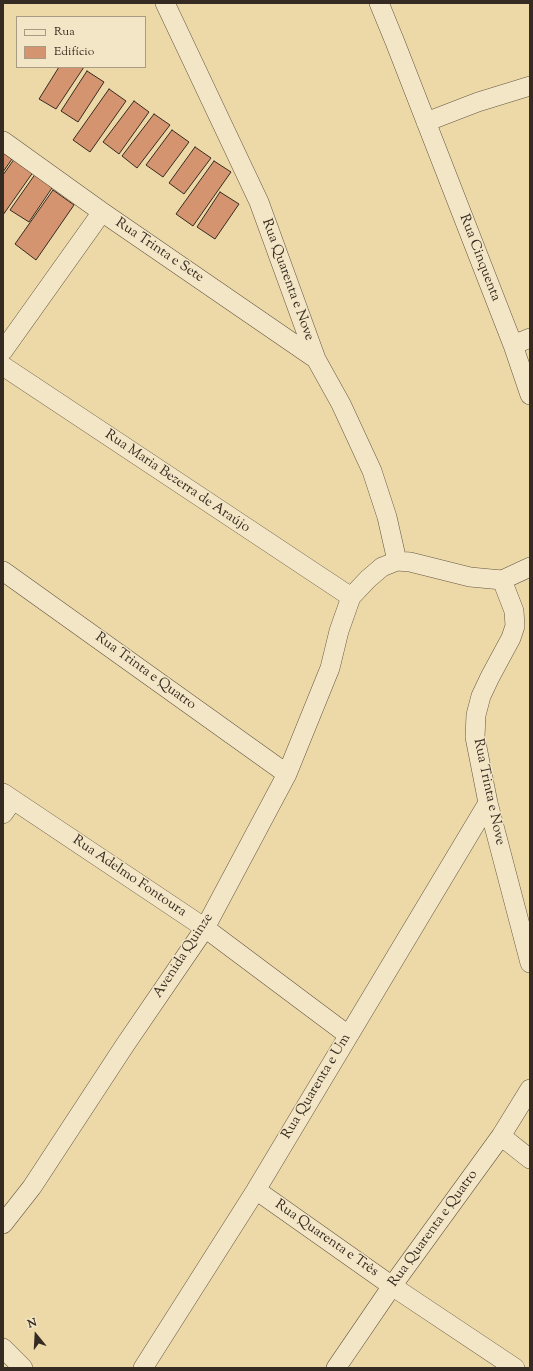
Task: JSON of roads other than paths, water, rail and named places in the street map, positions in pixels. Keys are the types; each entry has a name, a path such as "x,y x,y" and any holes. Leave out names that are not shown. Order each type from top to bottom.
{"street":[{"name":"Rua Quarenta e Nove","path":"165,3 259,202 316,359 341,404 372,471 387,517 397,561"},
{"name":"Rua Cinquenta","path":"379,3 426,122 522,342 530,395"},
{"path":"426,122 478,102 530,86"},
{"name":"Rua Trinta e Sete","path":"3,141 102,212 316,359"},
{"path":"3,351 102,212"},
{"name":"Rua Maria Bezerra de Araújo","path":"3,366 351,598"},
{"path":"351,598 368,579 382,567 397,561 410,562 470,577 502,580 530,567"},
{"name":"Rua Trinta e Quatro","path":"3,571 287,774"},
{"name":"Rua Trinta e Nove","path":"502,580 514,611 515,626 511,638 481,696 476,715 476,737 488,803 530,963"},
{"name":"Avenida Quinze","path":"3,1224 32,1187 120,1052 205,928 287,774 330,668 339,631 351,598"},
{"name":"Rua Adelmo Fontoura","path":"6,802 205,928 348,1035"},
{"name":"Rua Quarenta e Um","path":"143,1368 256,1190 488,803"},
{"name":"Rua Quarenta e Quatro","path":"336,1368 392,1286 501,1136 530,1089"},
{"path":"501,1136 530,1159"},
{"name":"Rua Quarenta e Três","path":"256,1190 392,1286 515,1368"},
{"path":"3,1348 23,1368"}]}
